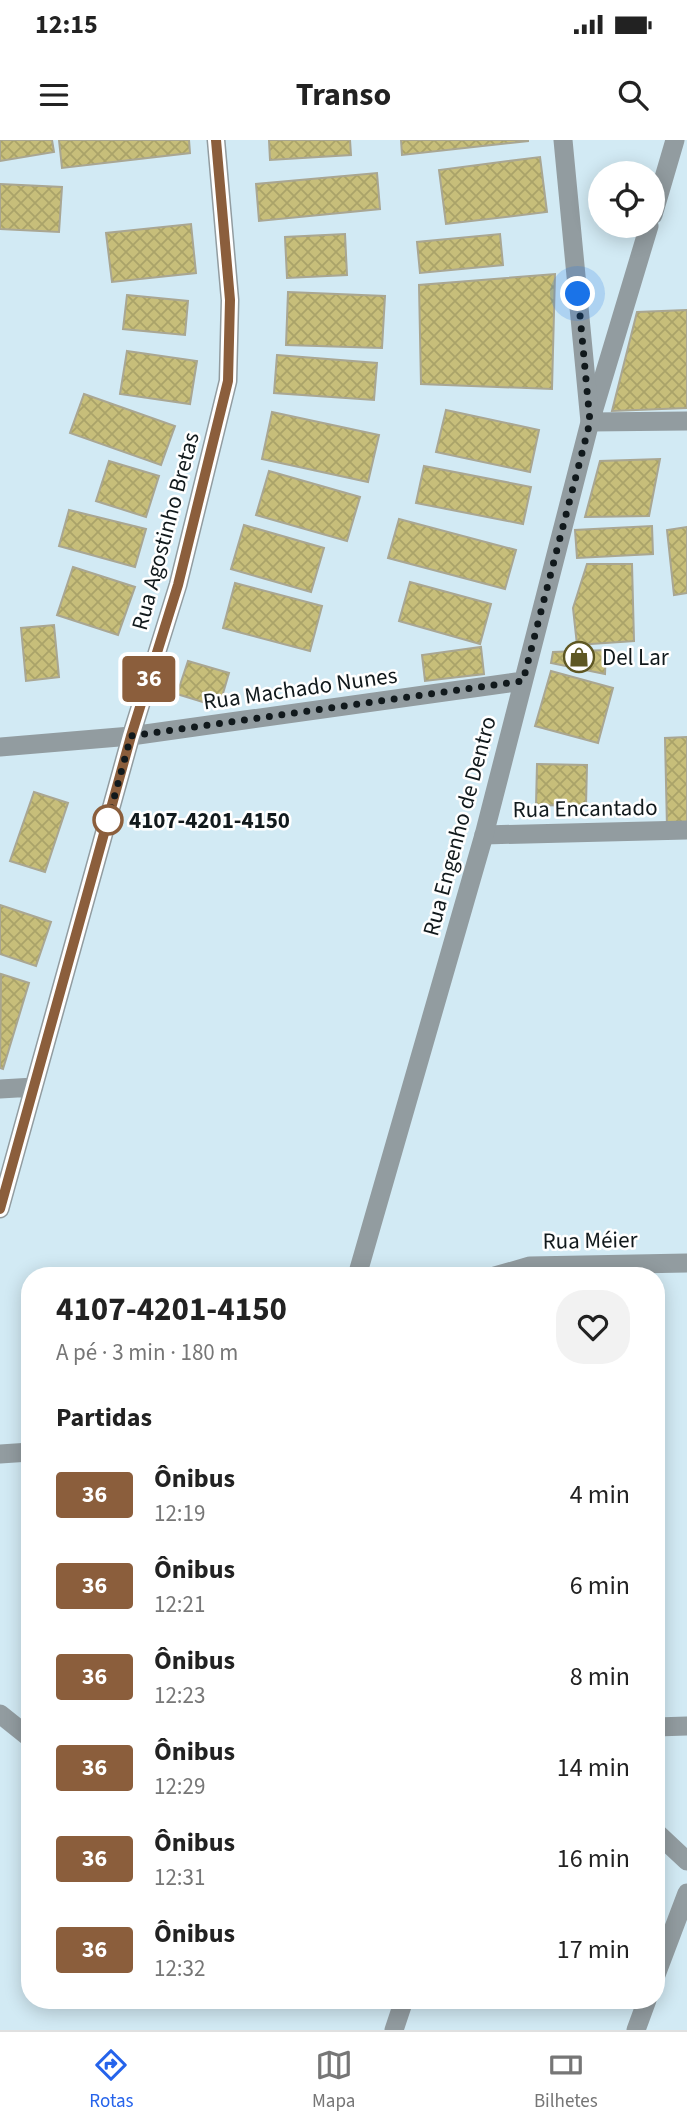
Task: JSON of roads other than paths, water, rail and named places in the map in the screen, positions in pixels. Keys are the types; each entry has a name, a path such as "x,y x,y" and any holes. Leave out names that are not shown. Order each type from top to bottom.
{"street":[{"name":"Rua Agostinho Bretas","path":"0,1209 131,736 178,585 228,381 230,300 216,140"},
{"path":"563,140 590,422 687,421"},
{"path":"665,174 675,140"},
{"name":"Rua Engenho de Dentro","path":"359,1267 484,835 590,422 645,238"},
{"name":"Rua Machado Nunes","path":"0,747 131,736 523,681"},
{"name":"Rua Encantado","path":"484,835 687,830"},
{"path":"0,1089 34,1087"},
{"name":"Rua Méier","path":"526,1267 687,1263"},
{"path":"0,1454 21,1453"},
{"path":"0,1714 21,1731"},
{"path":"665,1727 687,1727"},
{"path":"665,1840 687,1861"},
{"path":"665,1951 687,1893"},
{"path":"394,2030 401,2009"},
{"path":"636,2030 644,2009"}],"place":[{"name":"Del Lar","path":"579,657"},
{"name":"4107-4201-4150","path":"108,820"}]}
